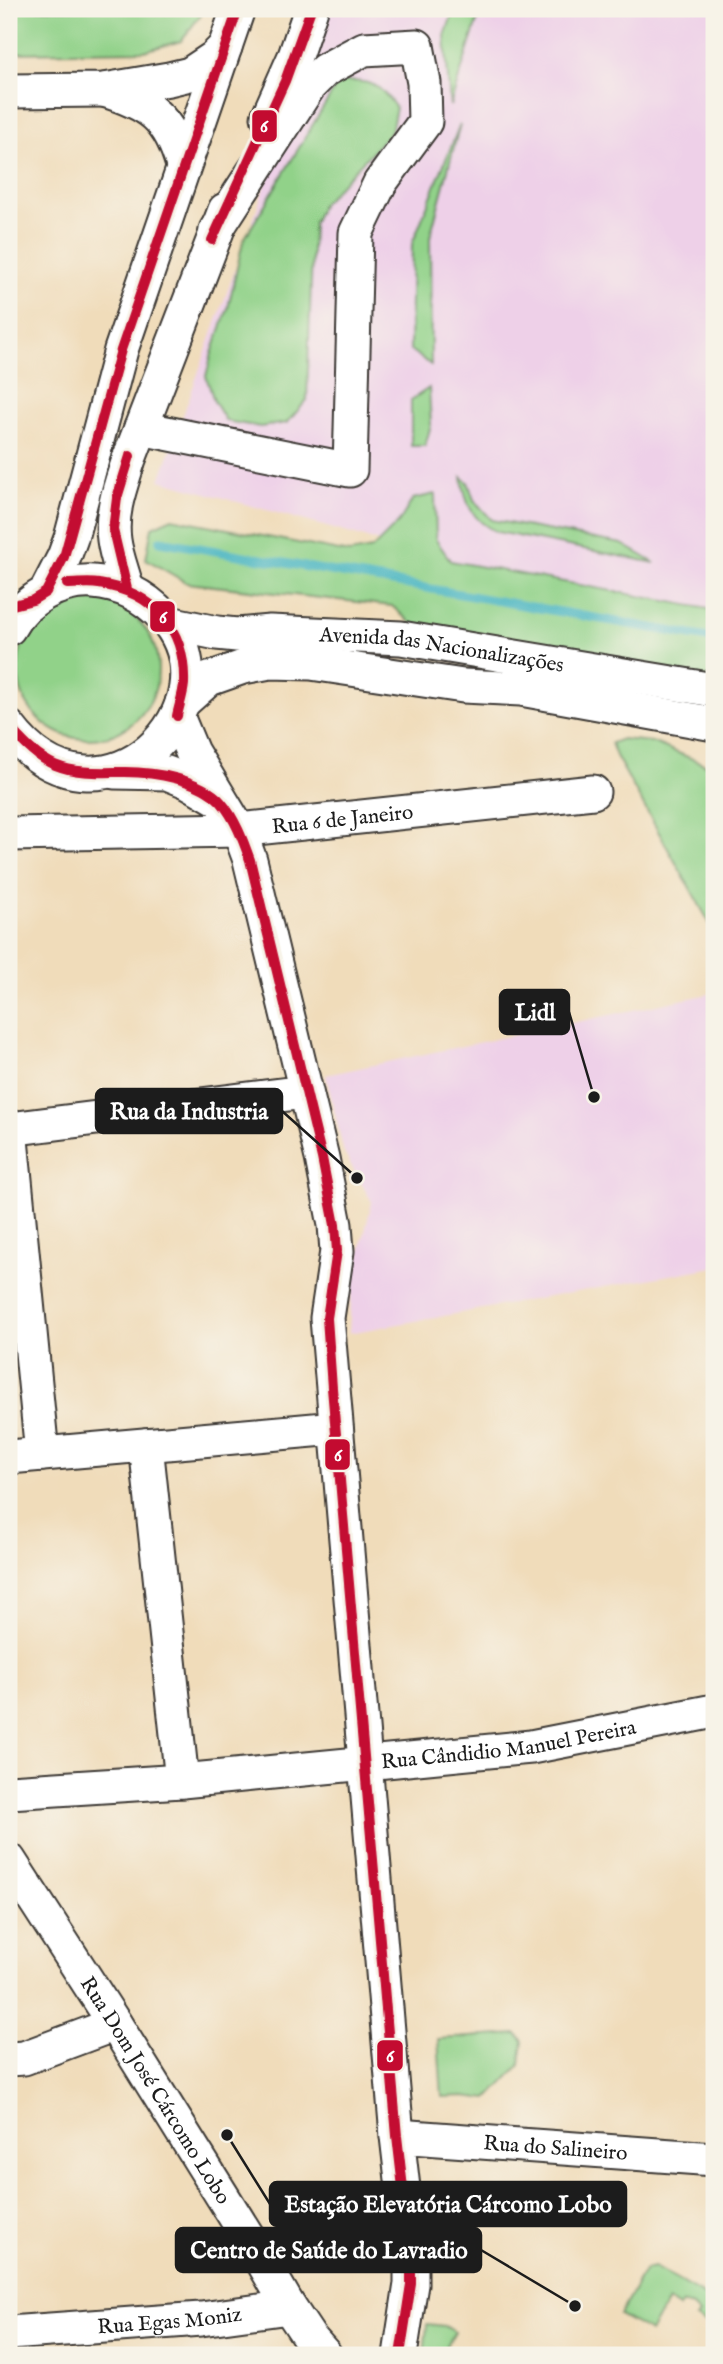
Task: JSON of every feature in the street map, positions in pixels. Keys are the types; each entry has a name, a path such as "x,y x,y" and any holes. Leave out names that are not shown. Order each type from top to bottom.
{"street":[{"path":"9,628 64,557 121,349 238,9"},
{"path":"127,589 114,541 113,520 117,498 216,230 285,80 311,9"},
{"path":"141,428 350,470 356,233 380,183 425,122 424,83 417,46 364,49 325,70 309,86 216,230"},
{"path":"9,91 104,90 190,74 225,47"},
{"path":"104,90 146,106 158,116 169,129 183,166"},
{"name":"Avenida das Nacionalizações","path":"29,599 66,584 86,581 127,589 150,603 169,623 179,641 185,662 186,682 180,710"},
{"name":"Avenida das Nacionalizações","path":"169,623 237,635 270,632 401,638 714,690"},
{"name":"Avenida das Nacionalizações","path":"9,727 23,746 46,763 73,772 102,773 133,763 159,744 180,710 209,679 243,667 270,662 311,663 463,685 522,689 714,724"},
{"path":"180,710 192,752 239,830 250,860 322,1158 335,1225 337,1251 327,1318 397,2136 411,2257 411,2284 400,2355"},
{"path":"102,773 167,773 220,800"},
{"name":"Rua 6 de Janeiro","path":"9,834 239,830 593,792"},
{"path":"42,1454 9,1129 305,1091"},
{"path":"9,1457 336,1428"},
{"path":"146,1445 183,1781"},
{"name":"Rua Cândidio Manuel Pereira","path":"9,1793 183,1781 531,1747 714,1711"},
{"name":"Rua Dom José Cárcomo Lobo","path":"9,1860 115,2024 289,2307 325,2355"},
{"path":"9,2059 24,2058 115,2024"},
{"name":"Rua do Salineiro","path":"397,2136 714,2159"},
{"name":"Rua Egas Moniz","path":"9,2333 201,2319 289,2307"}],"shaded area":[{"path":"328,9 714,9 714,636 160,480"},
{"path":"714,993 714,1267 349,1333 352,1285 372,1202 344,1153 326,1075"}],"green space":[{"path":"9,9 205,9 181,41 144,51 9,53"},
{"path":"454,9 481,9 450,106 445,36"},
{"path":"339,81 372,84 384,92 396,108 391,132 322,204 313,223 307,400 287,423 260,427 226,421 214,401 206,376 228,308 243,241"},
{"path":"460,124 430,237 431,365 410,350 412,244"},
{"path":"429,388 431,425 425,446 411,446 411,400"},
{"path":"462,477 468,482 474,500 492,520 622,544 655,563 488,528 471,510"},
{"path":"435,494 436,540 451,561 714,610 714,682 419,630 392,606 187,583 146,559 152,527 172,518 349,553 372,549 399,522 413,499"},
{"path":"88,599 115,604 137,620 153,642 158,669 153,696 137,718 115,734 88,739 61,734 39,718 23,696 18,669 23,642 39,620 61,604"},
{"path":"622,739 652,742 714,768 714,931 616,756 611,743"},
{"path":"517,2034 523,2041 520,2065 488,2099 442,2097 438,2039"},
{"path":"654,2267 714,2301 714,2328 696,2318 699,2314 692,2307 682,2304 679,2308 668,2301 650,2332 620,2315 645,2269"},
{"path":"427,2324 445,2326 455,2332 446,2348 457,2355 424,2355"}],"waterway":[{"path":"160,541 714,639"}],"transit line":[{"name":"6","path":"9,606 33,600 46,592 64,557 121,350 238,9"},
{"name":"6","path":"212,240 285,81 311,9"},
{"name":"6","path":"127,589 113,530 117,498 130,456"},
{"name":"6","path":"67,584 95,583 119,588 136,595 163,616 179,646 183,664 184,684 177,716"},
{"name":"6","path":"9,727 36,753 63,768 98,772 137,772 176,778 212,794 226,808 250,860 322,1158 335,1225 337,1251 327,1318 332,1388 397,2136 411,2257 411,2284 400,2355"}],"place":[{"name":"Lidl","path":"594,1097"},
{"name":"Rua da Industria","path":"357,1178"},
{"name":"Estação Elevatória Cárcomo Lobo","path":"227,2135"},
{"name":"Centro de Saúde do Lavradio","path":"575,2306"}]}
